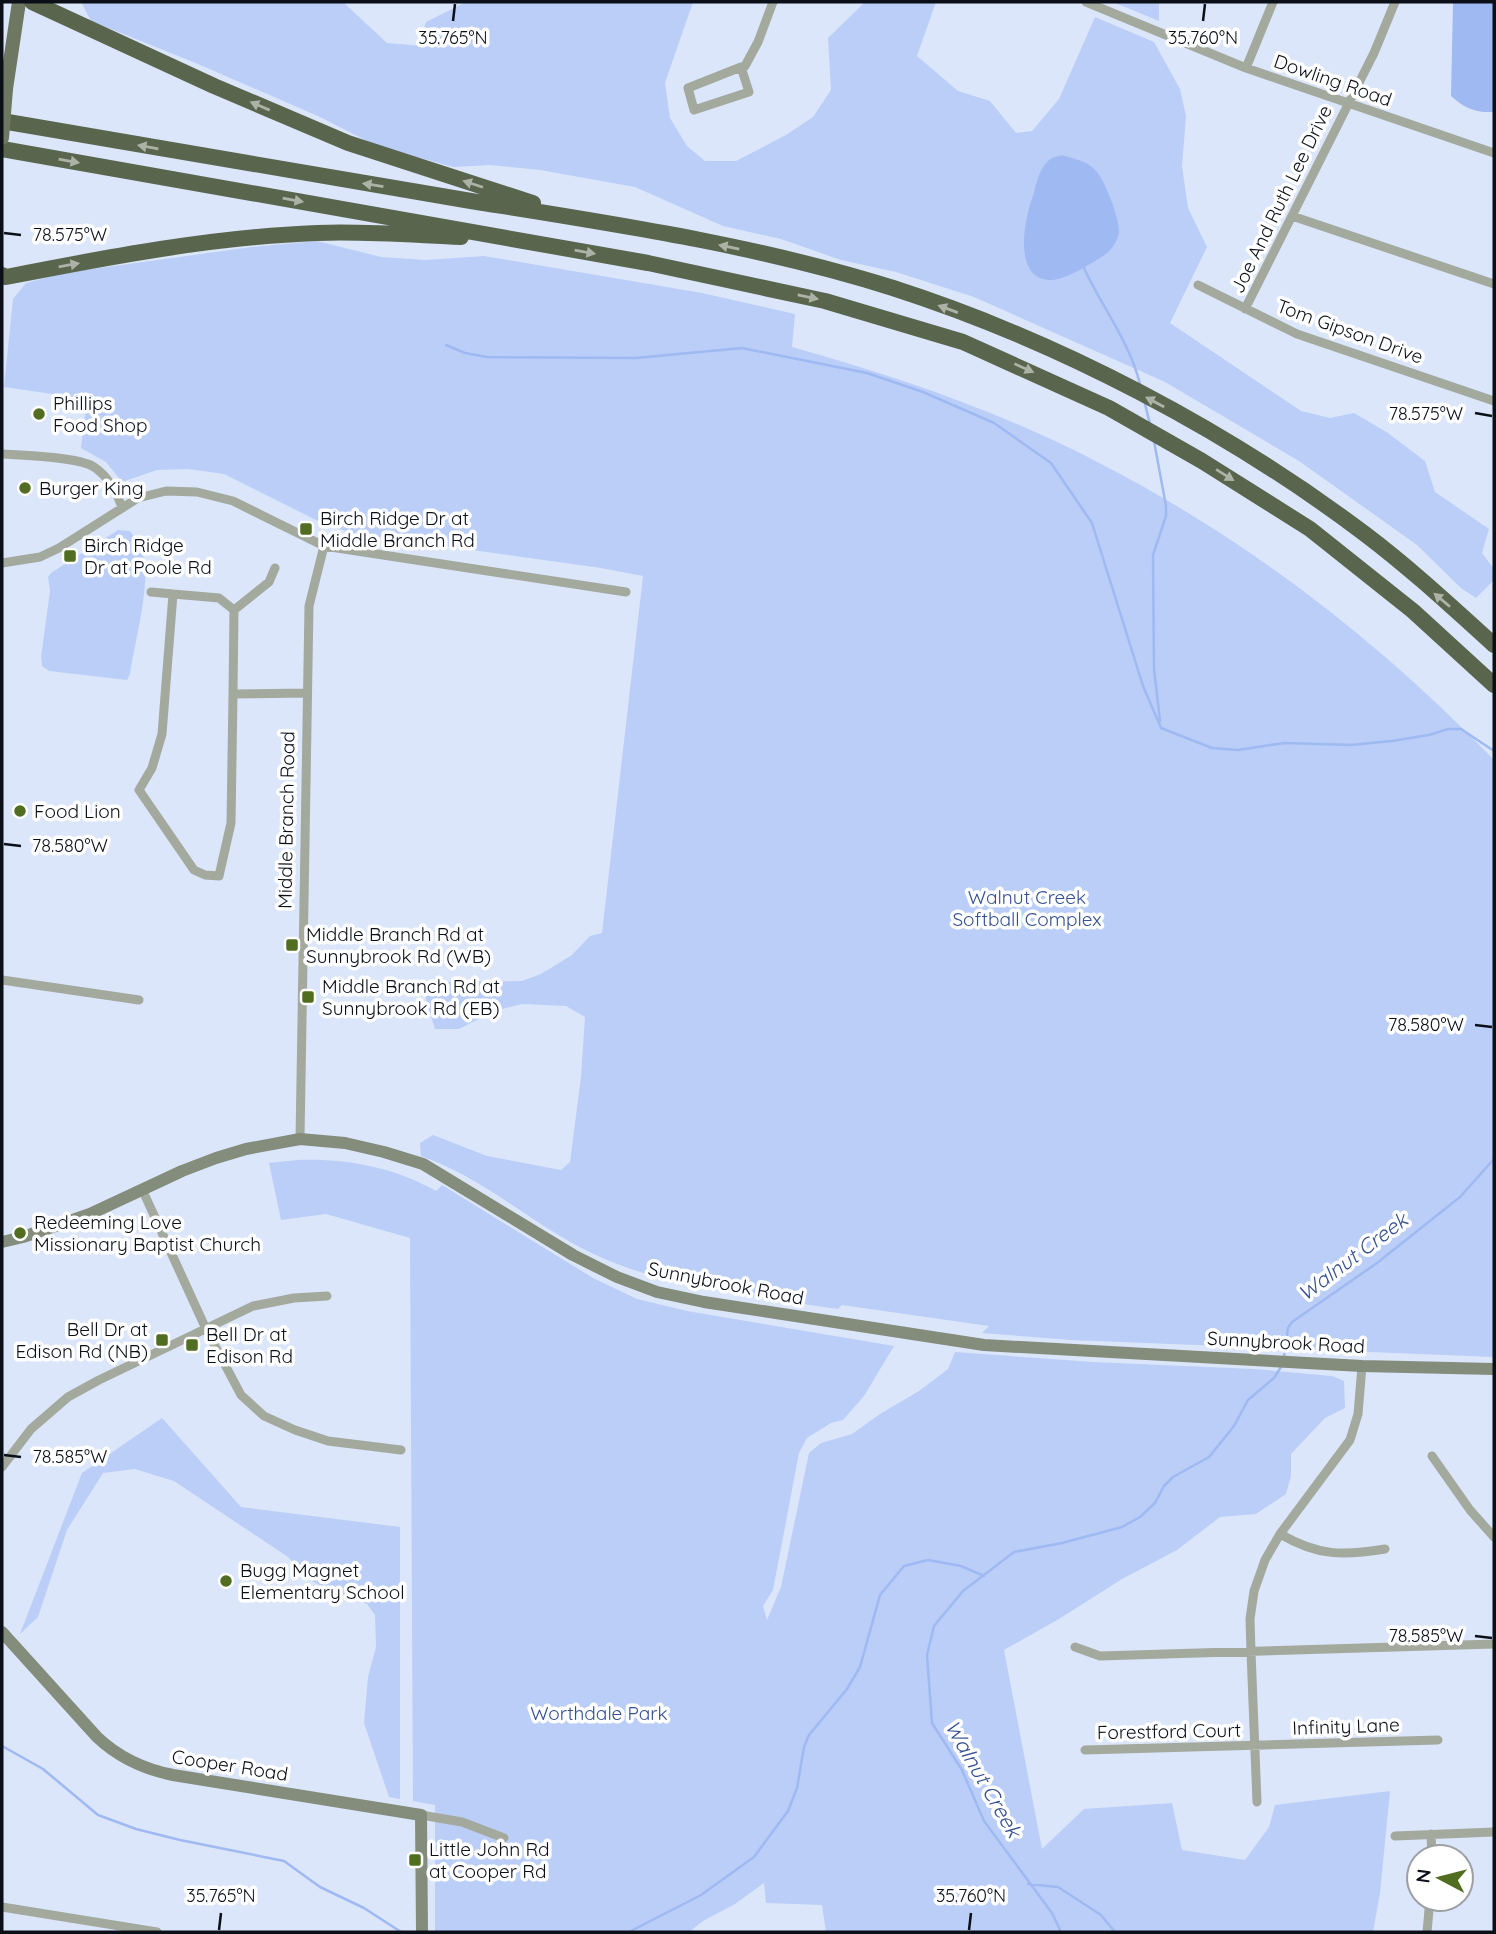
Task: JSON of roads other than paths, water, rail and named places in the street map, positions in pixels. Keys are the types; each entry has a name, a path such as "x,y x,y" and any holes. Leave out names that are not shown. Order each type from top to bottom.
{"highway":[{"path":"32,2 348,144 585,220"},
{"path":"2,121 585,220 772,257 895,289 993,325 1108,377 1187,418 1299,487 1367,536 1494,645"},
{"path":"2,149 648,263 825,301 962,342 1029,370 1121,415 1202,461 1310,529 1413,611 1494,685"},
{"path":"2,275 6,277 222,241 314,233 349,232 518,240"}],"main road":[{"path":"2,138 6,89 19,2"},
{"name":"Sunnybrook Road","path":"2,1242 90,1213 216,1158 246,1149 300,1139 345,1143 423,1164 573,1255 617,1277 657,1292 794,1317 984,1345 1362,1366 1494,1370"},
{"name":"Cooper Road","path":"2,1632 97,1737 111,1750 139,1766 173,1775 421,1815"},
{"path":"421,1815 422,1932"}],"street":[{"path":"741,67 749,92 694,110 688,88 741,67 745,66 758,42 773,2"},
{"name":"Dowling Road","path":"1086,2 1246,68 1494,153"},
{"path":"1246,68 1273,2"},
{"name":"Joe And Ruth Lee Drive","path":"1245,309 1374,53 1395,2"},
{"path":"1292,216 1494,284"},
{"name":"Tom Gipson Drive","path":"1198,285 1297,334 1494,401"},
{"path":"2,454 93,466 110,481 122,507"},
{"path":"2,563 40,557 81,537 138,498 166,491 197,492 233,501 324,546 626,592"},
{"name":"Middle Branch Road","path":"300,1139 309,606 324,546"},
{"path":"234,610 269,582 275,568"},
{"path":"151,592 219,598 234,610"},
{"path":"173,594 162,734 152,768 139,790 194,870 205,875 219,876 231,823 234,610"},
{"path":"233,694 306,693"},
{"path":"2,980 139,1000"},
{"path":"142,1189 206,1329 241,1395 264,1416 295,1430 328,1441 401,1450"},
{"path":"2,1466 31,1429 68,1397 99,1380 253,1306 294,1298 327,1296"},
{"path":"1257,1802 1250,1619 1254,1591 1265,1560 1280,1534 1350,1440 1358,1414 1362,1366"},
{"path":"1432,1456 1470,1510 1494,1537"},
{"path":"1280,1534 1325,1553 1353,1554 1385,1549"},
{"path":"1075,1647 1100,1656 1494,1644"},
{"name":"Infinity Lane","path":"1255,1746 1438,1740"},
{"name":"Forestford Court","path":"1085,1750 1255,1746"},
{"name":"Cooper Road","path":"421,1815 462,1822 504,1838"},
{"path":"1395,1836 1494,1832"},
{"path":"1431,1834 1431,1843"},
{"path":"2,1907 157,1932"},
{"path":"1427,1932 1429,1913"}],"waterway":[{"path":"1083,266 1122,338 1140,384"},
{"path":"446,345 465,353 487,357 636,358 742,348 867,373 923,392 994,423 1051,463 1092,523 1143,686 1161,728 1212,748 1238,750 1284,743 1351,745 1461,729 1494,751"},
{"path":"1145,404 1150,424"},
{"path":"1154,441 1166,506 1166,516 1153,555 1154,669 1160,721"},
{"name":"Walnut Creek","path":"1284,1357 1288,1328 1292,1322 1377,1263 1460,1197 1494,1159"},
{"name":"Walnut Creek","path":"1061,1932 1052,1913 984,1821 962,1770 932,1723 927,1655 934,1626 963,1591 1014,1552 1122,1527 1140,1517 1155,1503 1164,1486 1173,1477 1209,1457 1234,1426 1248,1400 1274,1378 1281,1367"},
{"path":"629,1932 701,1895 754,1857 788,1811 797,1788 804,1747 809,1735 847,1689 860,1667 880,1595 904,1566 928,1560 961,1566 984,1576"},
{"path":"2,1746 43,1769 98,1815 136,1829 180,1840 284,1861 320,1887 364,1908 401,1932"},
{"path":"1028,1884 1058,1887 1101,1915 1115,1932"}],"place":[{"name":"Phillips Food Shop","path":"39,414"},
{"name":"Burger King","path":"25,488"},
{"name":"Birch Ridge Dr at Middle Branch Rd","path":"306,529"},
{"name":"Birch Ridge Dr at Poole Rd","path":"70,556"},
{"name":"Food Lion","path":"20,811"},
{"name":"Middle Branch Rd at Sunnybrook Rd (WB)","path":"292,945"},
{"name":"Middle Branch Rd at Sunnybrook Rd (EB)","path":"308,997"},
{"name":"Redeeming Love Missionary Baptist Church","path":"20,1233"},
{"name":"Bell Dr at Edison Rd (NB)","path":"162,1340"},
{"name":"Bell Dr at Edison Rd","path":"192,1345"},
{"name":"Bugg Magnet Elementary School","path":"226,1581"},
{"name":"Little John Rd at Cooper Rd","path":"415,1860"}],"park label":[{"name":"Walnut Creek Softball Complex","path":"1027,908"},
{"name":"Worthdale Park","path":"599,1713"}]}
